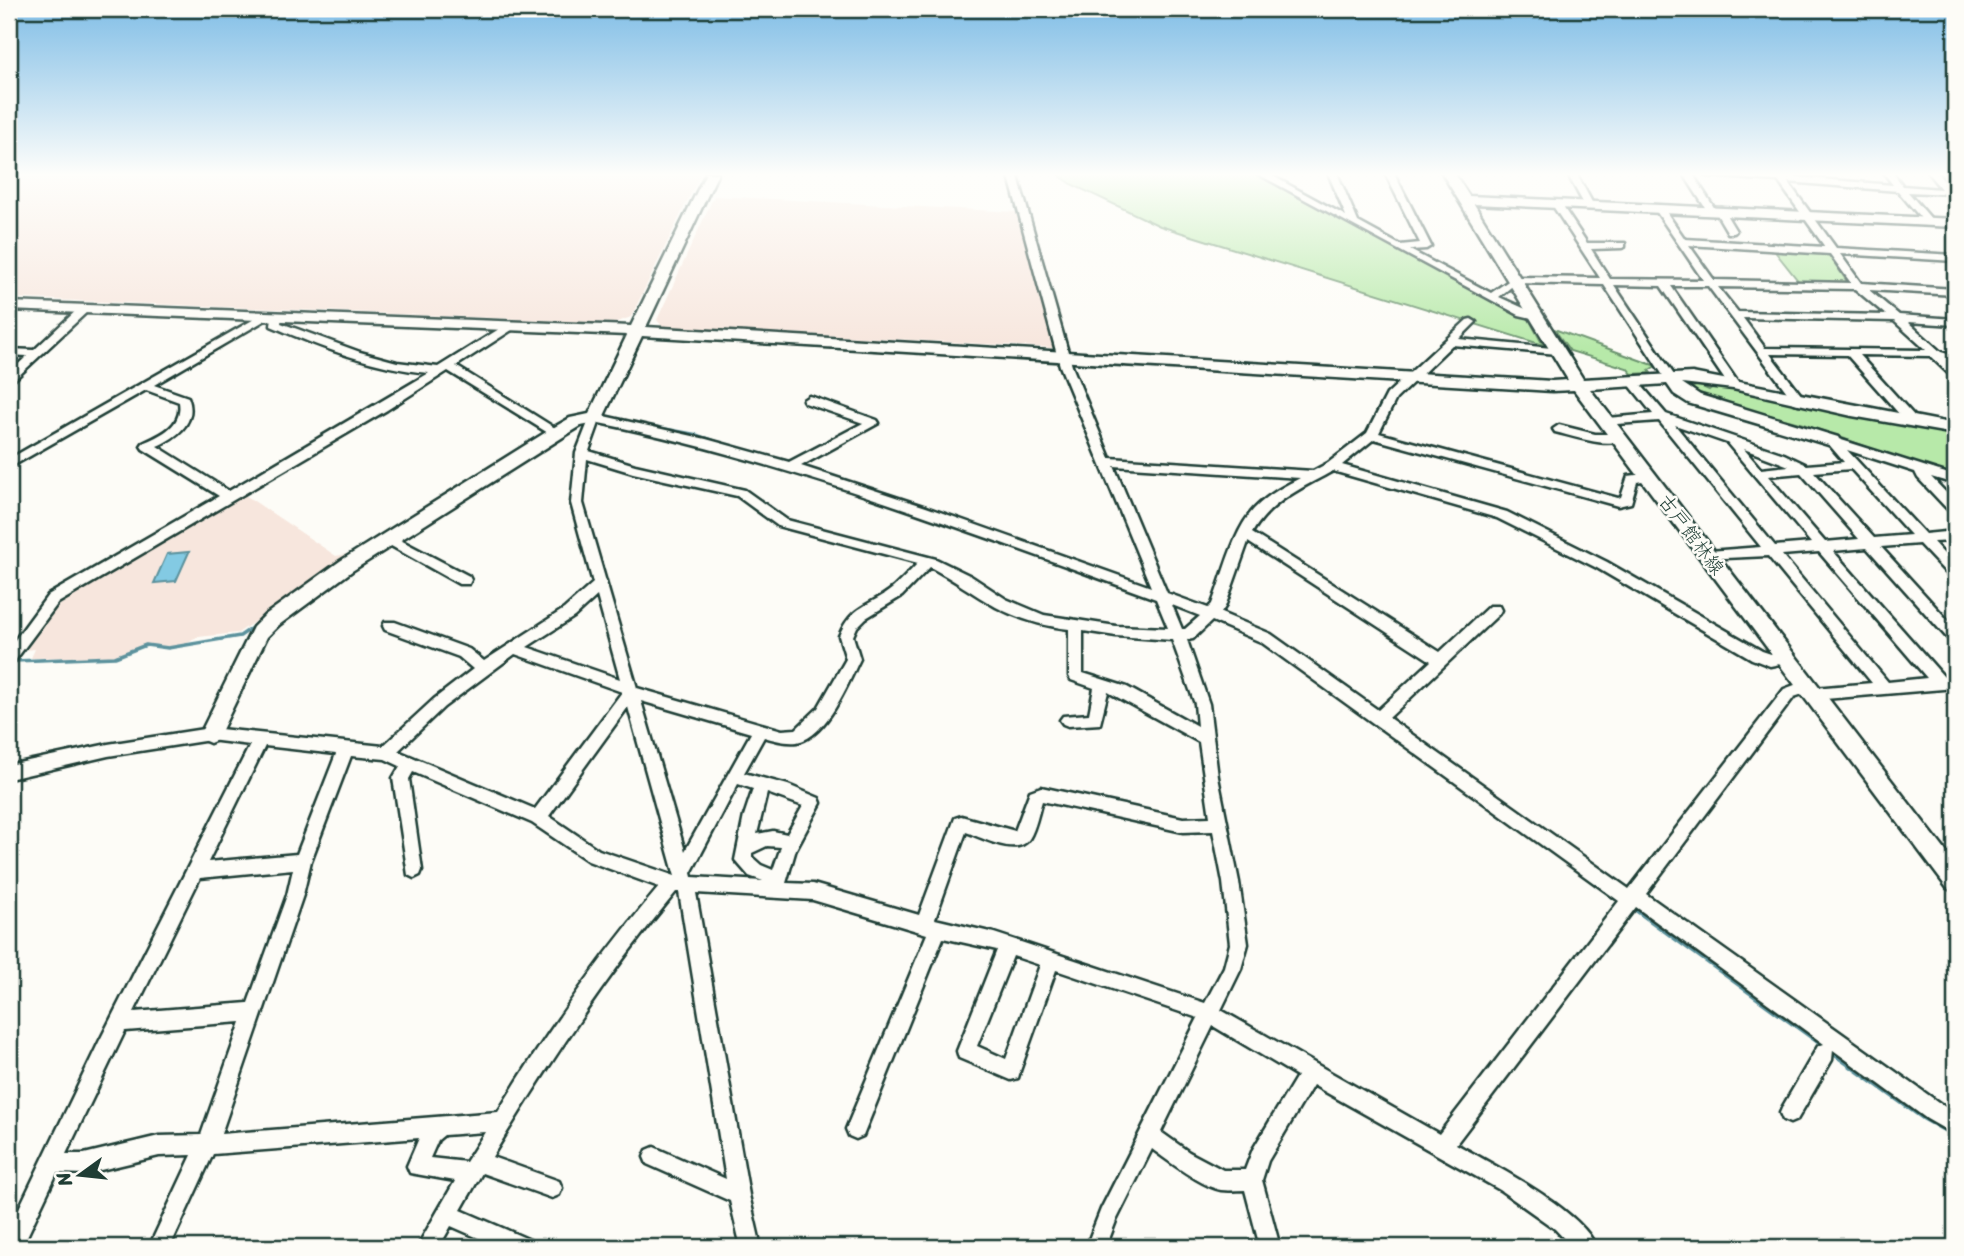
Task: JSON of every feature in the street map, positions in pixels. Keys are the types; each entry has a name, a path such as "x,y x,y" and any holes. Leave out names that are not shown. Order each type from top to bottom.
{"street":[{"path":"684,232 595,418 582,453 577,480 577,503 680,881 751,1247"},
{"path":"1029,232 1064,357 1178,636 1202,704 1205,738 1231,882 1239,944 1232,969 1096,1247"},
{"path":"1372,232 1492,298 1523,313 1536,316"},
{"path":"1401,247 1426,246 1419,232"},
{"name":"古戸館林線","path":"1484,232 1579,385 1954,877"},
{"path":"1575,232 1681,391 1694,399 1955,480"},
{"path":"1675,232 1799,400"},
{"path":"1817,232 1858,286 1938,354 1955,374"},
{"path":"1682,242 1955,258"},
{"path":"1584,246 1622,246"},
{"path":"1492,298 1514,280 1858,286 1955,292"},
{"path":"1664,283 1733,384"},
{"path":"9,306 636,331 1552,386 1670,378 1733,384 1799,400 1955,429"},
{"path":"9,379 84,309"},
{"path":"1736,315 1955,322"},
{"path":"271,316 275,324 321,344 389,365 444,369 557,433"},
{"path":"9,464 144,385 271,316"},
{"path":"582,453 633,469 741,493 783,523 928,561 966,580 1001,603 1042,620 1188,635 1211,614 1224,596 1245,534 1257,514 1311,475 1332,466 1372,435 1391,397 1471,322"},
{"path":"9,658 53,599 444,369 511,326"},
{"path":"1451,342 1558,351"},
{"path":"1763,351 1938,354 1955,359"},
{"path":"9,352 36,353"},
{"path":"1850,352 1913,422"},
{"path":"1632,381 1884,688"},
{"path":"144,385 184,400 186,407 178,429 167,438 148,446 228,496"},
{"path":"793,465 873,423 809,400"},
{"path":"1607,422 1662,417 1780,457 1803,468 1955,637"},
{"path":"210,734 260,632 302,597 389,539 576,422 595,418 676,435 793,465 1211,614 1266,638 1955,1125"},
{"path":"1559,429 1595,438 1619,438"},
{"path":"1372,435 1619,502 1627,500 1632,479 1648,476"},
{"path":"1734,442 1821,546 1948,682"},
{"path":"1832,442 1955,574"},
{"path":"1107,462 1311,475"},
{"path":"1758,472 1852,465"},
{"path":"1332,466 1502,515 1602,565 1757,655 1770,660 1786,658"},
{"path":"1921,469 1922,475 1955,510"},
{"path":"1245,534 1252,536 1441,660"},
{"path":"1709,556 1955,537"},
{"path":"389,539 464,580"},
{"path":"514,648 629,690 782,736 799,735 814,723 828,705 853,659 846,636 852,624 861,614 897,592 928,561"},
{"path":"386,753 439,703 483,669 569,614 599,586"},
{"path":"1378,719 1494,610"},
{"path":"1076,625 1076,676 1122,691 1205,738"},
{"path":"390,626 464,653 483,669"},
{"path":"1441,1148 1789,692 1948,682"},
{"path":"1068,720 1095,720 1102,685"},
{"path":"538,818 629,690"},
{"path":"427,1247 529,1077 639,921 680,881 733,776 761,729"},
{"path":"9,772 108,750 210,734 386,753 538,818 594,856 680,881 777,884 813,892 931,927 1008,946 1209,1013 1441,1148 1507,1183 1562,1222 1586,1247"},
{"path":"11,1247 261,738"},
{"path":"159,1247 207,1145 295,895 303,861 346,748"},
{"path":"410,763 401,778 414,870"},
{"path":"733,776 813,803 790,844 777,884"},
{"path":"762,785 743,860 755,872 777,884"},
{"path":"856,1129 931,927 961,823 1006,838 1018,839 1023,834 1037,796 1041,794 1183,825 1219,824"},
{"path":"747,847 767,838 779,838 790,844"},
{"path":"195,871 303,861"},
{"path":"1008,946 966,1051 1011,1071 1051,960"},
{"path":"120,1022 254,1012"},
{"path":"1790,1114 1825,1053"},
{"path":"1270,1247 1252,1180 1260,1156 1310,1073"},
{"path":"51,1163 84,1164 159,1146 207,1145 502,1121"},
{"path":"441,1126 431,1133 417,1166 474,1167 552,1188"},
{"path":"1149,1135 1221,1180 1252,1180"},
{"path":"654,1157 739,1195"},
{"path":"447,1214 523,1247"}],"shaded area":[{"path":"9,232 673,232 631,317 615,323 9,298"},
{"path":"698,232 1022,232 1056,348 662,326 657,320"},
{"path":"240,492 239,498 245,495 336,556 352,553 238,633 198,637 181,647 148,645 126,651 122,657 31,658 35,649 27,650 38,628 45,625 46,621 42,621 58,598"}],"green space":[{"path":"1178,232 1365,232 1529,319 1543,345"},
{"path":"1773,249 1828,254 1848,283 1800,283"},
{"path":"1554,329 1656,366 1649,370 1651,373 1632,374 1627,368 1570,351"},
{"path":"1698,385 1709,390 1714,386 1863,418 1955,433 1955,478 1836,439 1881,452 1803,424 1721,402 1721,399 1691,388"}],"water":[{"path":"189,552 176,581 154,583 167,554"}],"waterway":[{"path":"625,421 695,434 711,440"},
{"path":"534,440 563,423"},
{"path":"447,494 537,438"},
{"path":"706,438 726,445"},
{"path":"14,658 15,661 115,657 146,645 168,648 240,636 256,625"},
{"path":"1633,908 1825,1047"},
{"path":"1831,1052 1923,1118 1955,1136"}]}
